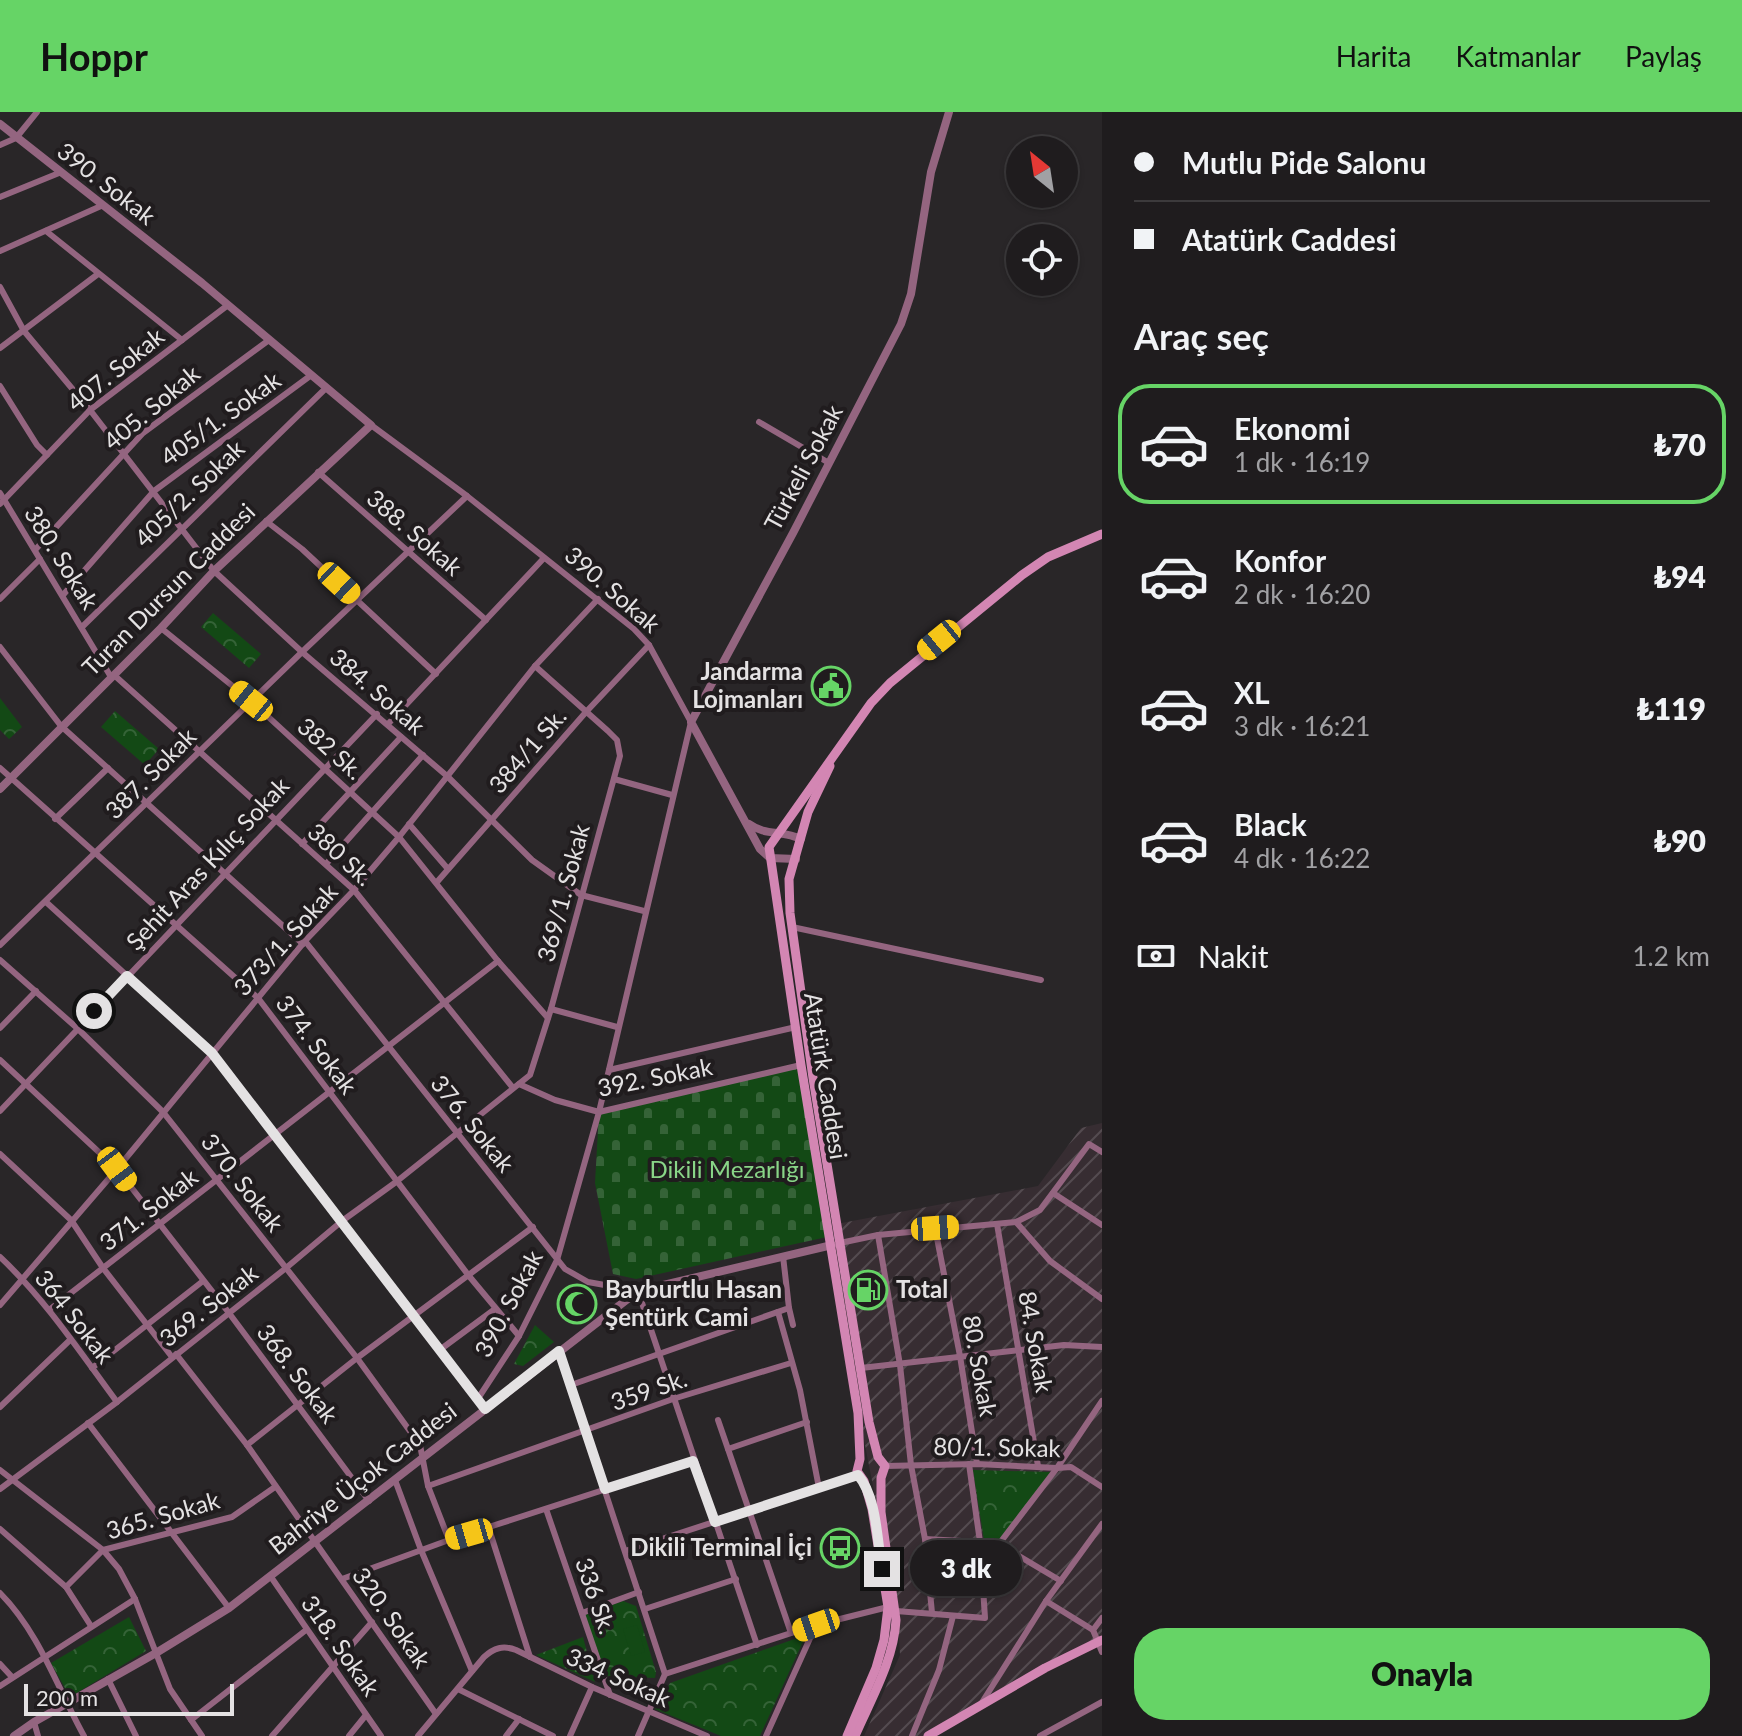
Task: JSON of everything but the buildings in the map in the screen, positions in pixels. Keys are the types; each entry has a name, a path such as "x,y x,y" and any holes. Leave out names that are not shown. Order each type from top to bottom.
{"main road":[{"name":"Atatürk Caddesi","path":"855,1736 895,1637 881,1512 881,1478 885,1466 878,1457 869,1422 801,1065 769,847 871,703 913,662 1048,557 1102,534"},
{"name":"Atatürk Caddesi","path":"847,1736 876,1668 892,1609 872,1509 857,1467 860,1459 858,1413 792,927 789,879 808,812 833,760 855,726"},
{"path":"860,1459 870,1455 878,1457"},
{"path":"861,1478 875,1482 881,1478"},
{"path":"933,1735 981,1704 1100,1645"}],"street":[{"path":"0,145 16,138 37,112"},
{"name":"Türkeli Sokak","path":"691,722 901,324 911,294 931,172 949,112"},
{"name":"390. Sokak","path":"0,124 228,305 325,389 467,496 634,629 649,645 691,722 599,1112 557,1260 519,1336 479,1397"},
{"path":"0,197 59,173"},
{"path":"0,251 101,206"},
{"path":"46,231 182,340"},
{"path":"0,348 98,274"},
{"name":"384. Sokak","path":"0,287 24,331 90,410 214,571 302,652 447,776 532,860 581,895 644,911"},
{"name":"407. Sokak","path":"1,499 90,410 228,305"},
{"name":"405. Sokak","path":"35,550 143,433 269,340"},
{"name":"405/1. Sokak","path":"63,595 154,491 310,376"},
{"path":"0,386 37,445 47,455"},
{"name":"405/2. Sokak","path":"82,627 325,389"},
{"path":"759,422 829,463"},
{"name":"Turan Dursun Caddesi","path":"0,789 214,571 371,425"},
{"name":"388. Sokak","path":"318,472 486,620"},
{"name":"387. Sokak","path":"0,945 467,496"},
{"name":"380. Sokak","path":"1,499 113,676"},
{"path":"266,521 302,549 436,674"},
{"path":"388,724 544,558"},
{"path":"0,599 40,559"},
{"name":"373/1. Sokak","path":"0,1305 304,942 399,837 535,666 598,599"},
{"name":"382 Sk.","path":"161,628 251,701 374,811 437,882 498,961 548,1018"},
{"name":"384/1 Sk.","path":"437,882 649,645"},
{"name":"376. Sokak","path":"0,647 61,726 304,942 557,1260 571,1274 588,1282 638,1291"},
{"path":"535,666 586,712"},
{"name":"380 Sk.","path":"113,676 354,890 516,1086"},
{"name":"369/1. Sokak","path":"516,1086 532,1070 620,756 617,740 586,712"},
{"name":"Şehit Aras Kılıç Sokak","path":"0,1111 224,871 377,714"},
{"path":"691,722 760,849 770,858 796,859"},
{"path":"302,844 401,737"},
{"path":"326,864 423,755"},
{"name":"374. Sokak","path":"0,768 258,998 396,1182 519,1336"},
{"path":"55,819 108,768"},
{"path":"614,779 672,795"},
{"path":"745,821 763,833 790,834 801,839"},
{"path":"409,824 448,869"},
{"path":"46,902 212,1053 479,1397 485,1409"},
{"path":"792,927 1041,980"},
{"name":"370. Sokak","path":"0,960 77,1028 163,1112 357,1358 417,1439 428,1486 449,1540"},
{"name":"371. Sokak","path":"49,1310 498,961"},
{"path":"0,1028 36,991"},
{"path":"551,1009 617,1027"},
{"path":"609,1070 797,1027"},
{"name":"368. Sokak","path":"0,1060 117,1169 369,1501"},
{"name":"392. Sokak","path":"516,1086 599,1112 801,1065"},
{"name":"369. Sokak","path":"0,1489 117,1402 516,1086"},
{"path":"836,1244 935,1228 1016,1222 1040,1210 1089,1144 1102,1152"},
{"name":"320. Sokak","path":"0,1154 71,1220 103,1268 247,1445 436,1714"},
{"path":"1053,1193 1102,1225"},
{"path":"1016,1222 1050,1261 1102,1299"},
{"name":"84. Sokak","path":"997,1224 1038,1466"},
{"path":"247,1445 357,1358 533,1227"},
{"name":"80. Sokak","path":"935,1228 977,1464"},
{"path":"878,1235 900,1365 911,1465 925,1539 932,1613"},
{"name":"Bahriye Üçok Caddesi","path":"14,1736 229,1608 638,1291 836,1244"},
{"path":"783,1256 793,1325"},
{"name":"364 Sokak","path":"0,1257 49,1310 117,1402"},
{"path":"92,1368 203,1281"},
{"path":"638,1291 757,1645"},
{"path":"571,1385 789,1308"},
{"path":"441,1349 495,1309"},
{"path":"778,1312 807,1422 819,1488"},
{"path":"0,1407 70,1340"},
{"path":"861,1368 1064,1345 1102,1347"},
{"path":"559,1351 665,1674 638,1736"},
{"name":"359 Sk.","path":"428,1486 673,1399 791,1363"},
{"path":"1061,1581 999,1544 1057,1468 1102,1401"},
{"path":"718,1420 791,1633"},
{"path":"728,1449 807,1422"},
{"path":"88,1423 229,1608"},
{"path":"342,1579 449,1540 693,1461"},
{"path":"665,1674 816,1625 892,1609 985,1618 980,1542 969,1464"},
{"name":"80/1. Sokak","path":"885,1466 977,1464 1071,1467 1102,1487"},
{"path":"0,1470 103,1550 119,1569 135,1599 170,1689 202,1736"},
{"path":"625,1551 819,1488 861,1478"},
{"path":"395,1480 472,1671 418,1736"},
{"name":"365. Sokak","path":"66,1587 103,1550 232,1517 275,1487"},
{"name":"336 Sk.","path":"546,1509 610,1695"},
{"path":"981,1704 1046,1601 1099,1536 1102,1524"},
{"path":"0,1529 66,1587 91,1626"},
{"path":"489,1529 530,1657"},
{"path":"925,1539 980,1542"},
{"name":"318. Sokak","path":"271,1577 381,1736"},
{"path":"645,1609 736,1579"},
{"path":"582,1613 639,1592"},
{"path":"0,1593 13,1606 44,1655 84,1736"},
{"path":"0,1686 135,1599"},
{"path":"1046,1601 1093,1630 1100,1645"},
{"path":"912,1736 939,1670 953,1616"},
{"path":"1093,1630 1102,1618"},
{"path":"272,1736 372,1622"},
{"path":"766,1736 816,1625"},
{"path":"191,1720 306,1630"},
{"name":"334 Sokak","path":"472,1671 497,1648 516,1650 592,1687 707,1736"},
{"path":"0,1664 12,1677"},
{"path":"108,1679 136,1736"},
{"path":"570,1736 592,1687"},
{"path":"458,1689 553,1736"},
{"path":"1040,1736 1102,1702"},
{"path":"349,1736 366,1715"},
{"path":"506,1736 519,1719"},
{"path":"34,1722 38,1736"}],"shaded area":[{"path":"1102,1123 1102,1636 992,1703 923,1736 864,1736 900,1655 898,1613 853,1384 831,1225 1038,1186 1081,1128"}],"green space":[{"path":"213,613 261,654 249,668 201,627"},
{"path":"0,698 22,727 9,739 0,730"},
{"path":"115,711 159,749 145,765 101,727"},
{"name":"Dikili Mezarlığı","path":"797,1066 827,1237 636,1279 613,1274 595,1183 599,1112"},
{"path":"535,1325 554,1342 523,1366 514,1364"},
{"path":"973,1470 1051,1472 1000,1543 984,1540"},
{"path":"623,1601 636,1606 656,1672 655,1678 606,1676 585,1615"},
{"path":"129,1617 146,1651 70,1697 51,1663"},
{"path":"637,1625 645,1652 631,1656 623,1629"},
{"path":"806,1635 760,1736 721,1736 655,1709 670,1683"},
{"path":"583,1637 595,1682 536,1655"}],"place":[{"name":"Jandarma Lojmanları","path":"831,686"},
{"name":"Total","path":"868,1290"},
{"name":"Bayburtlu Hasan Şentürk Cami","path":"577,1304"},
{"name":"Dikili Terminal İçi","path":"840,1548"}],"route":[{"path":"94,1011 127,976 212,1053 479,1397 485,1409 559,1351 605,1489 693,1461 715,1522 858,1475 864,1481 872,1509 882,1569"}]}
